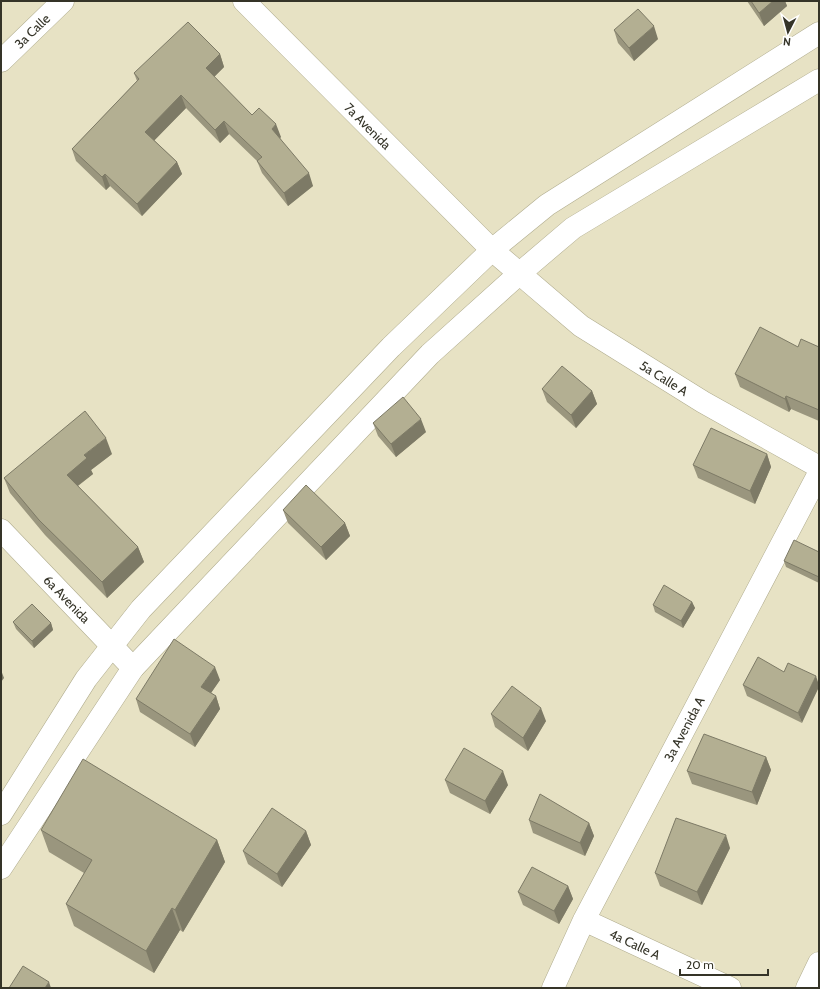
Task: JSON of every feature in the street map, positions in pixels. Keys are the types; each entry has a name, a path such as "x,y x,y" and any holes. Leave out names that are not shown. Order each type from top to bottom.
{"main road":[{"name":"3a Calle","path":"1,61 63,1"},
{"name":"7a Avenida","path":"244,1 492,250 520,273"},
{"path":"27,831 1,814 86,679 111,645 141,609 391,347 492,250 547,205 819,33"},
{"path":"1,868 27,831 133,668 430,354 520,273 573,228 819,80"},
{"name":"5a Calle A","path":"520,273 581,326 703,402 819,467"},
{"name":"3a Avenida A","path":"553,988 584,920 819,473"},
{"name":"6a Avenida","path":"1,530 133,668"},
{"name":"4a Calle A","path":"584,920 730,988"},
{"path":"807,988 819,963"}],"building":[{"path":"751,1 773,1 759,13"},
{"path":"638,9 654,26 629,48 614,30"},
{"path":"188,22 220,54 206,68 252,115 259,108 276,124 272,129 309,173 284,193 257,161 262,157 224,121 215,130 181,95 145,132 177,162 137,204 105,174 102,177 72,149 139,79 134,73"},
{"path":"760,327 798,347 801,339 819,347 819,410 786,396 785,399 735,374"},
{"path":"562,366 592,391 571,415 542,389"},
{"path":"403,397 421,419 391,444 373,423"},
{"path":"85,411 106,438 84,455 87,458 67,475 138,547 102,582 39,520 4,478"},
{"path":"711,428 767,454 750,491 693,465"},
{"path":"306,485 345,523 321,547 283,510"},
{"path":"794,540 819,552 819,577 784,561"},
{"path":"664,585 692,602 681,621 653,605"},
{"path":"32,604 51,623 32,641 13,622"},
{"path":"174,639 215,667 201,687 216,696 190,734 136,699"},
{"path":"758,657 784,672 788,663 816,676 798,713 743,685"},
{"path":"512,686 541,708 523,738 491,714"},
{"path":"704,734 766,757 752,792 687,771"},
{"path":"464,748 503,771 485,801 445,780"},
{"path":"83,759 217,840 175,910 172,908 146,951 66,904 92,860 41,830"},
{"path":"540,794 589,823 580,843 529,820"},
{"path":"272,808 306,831 277,874 243,851"},
{"path":"676,818 726,835 697,892 655,873"},
{"path":"532,867 568,886 554,911 518,892"},
{"path":"23,966 49,982 45,988 9,988"}]}
